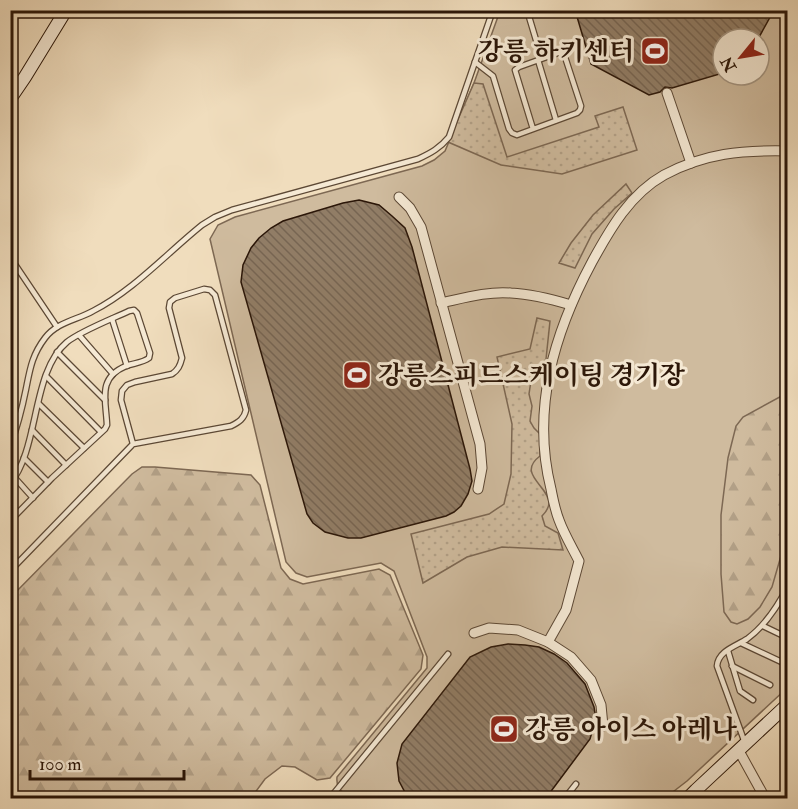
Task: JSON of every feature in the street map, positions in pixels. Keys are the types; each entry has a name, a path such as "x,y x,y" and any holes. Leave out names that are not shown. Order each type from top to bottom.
{"street":[{"path":"10,99 66,10"},
{"path":"667,93 691,163"},
{"path":"548,642 566,610 579,561 558,519 547,472 544,442 545,399 552,358 578,289 601,245 622,212 662,176 691,163 724,153 759,150 788,151"},
{"path":"399,197 410,208 421,227 480,444 482,468 478,489"},
{"path":"441,303 509,292 539,296 571,305"},
{"path":"474,633 489,628 518,630 548,642 571,657 591,680 601,705 603,726"},
{"path":"688,798 788,704"},
{"path":"742,748 765,798"}],"lane":[{"path":"10,447 30,366 45,338 57,327 90,313 120,294 193,232 214,218 232,210 418,159 441,147 449,137 493,10"},
{"path":"527,10 537,40"},
{"path":"475,62 493,76 509,129 517,135 577,113 580,110 581,106 562,53 515,70 533,129"},
{"path":"538,60 556,120"},
{"path":"10,257 57,327"},
{"path":"10,571 133,444 231,426 244,417 246,410 234,364 215,295 210,290 204,289 175,298 170,302 169,308 182,358 177,371 135,382 123,391 121,399 133,444"},
{"path":"10,484 24,458 52,359 68,341 134,310 150,353 149,358 113,374 104,390 107,425 10,521"},
{"path":"112,319 127,366"},
{"path":"80,335 113,374"},
{"path":"57,352 105,400"},
{"path":"46,376 101,432"},
{"path":"39,404 84,448"},
{"path":"32,430 66,465"},
{"path":"24,458 48,482"},
{"path":"15,478 33,498"},
{"path":"742,748 717,660 722,654 763,626 788,586"},
{"path":"763,626 788,638"},
{"path":"741,642 788,665"},
{"path":"728,651 740,691 753,699"},
{"path":"330,798 448,654"},
{"path":"732,666 770,685"},
{"path":"565,798 576,783"}],"green space":[{"path":"500,11 787,11 787,688 687,781 665,798 351,798 337,785 337,777 427,668 427,657 394,571 381,563 307,577 296,573 286,562 210,239 218,225 235,217 422,166 445,151 474,83"},
{"path":"474,83 483,84 507,157 599,127 595,116 623,107 637,150 562,174 501,165 448,142"},
{"path":"626,184 632,193 592,234 575,268 559,263 593,215"},
{"path":"537,318 550,321 546,359 531,381 529,394 532,406 530,421 540,434 540,456 533,462 531,469 548,497 548,507 542,516 545,526 558,533 563,550 502,547 467,557 423,583 411,534 489,514 504,504 511,474 512,424 497,357 530,349"},
{"path":"787,393 787,535 772,587 760,607 748,619 737,624 731,622 724,612 721,574 721,515 728,458 736,426 743,417"},
{"path":"142,467 251,475 260,485 281,568 290,579 303,584 379,569 390,575 423,655 421,669 330,778 317,780 295,767 282,766 265,779 251,798 11,798 11,597 132,474"}],"building":[{"name":"강릉 하키센터","path":"575,10 774,10 765,27 711,27 711,77 672,88 665,87 660,92 649,95 591,64"},
{"name":"강릉스피드스케이팅 경기장","path":"359,200 379,205 405,228 412,247 472,481 461,506 446,516 361,538 348,538 325,532 313,523 307,514 241,282 243,265 251,248 271,228 283,221"},
{"name":"강릉 아이스 아레나","path":"508,644 539,647 567,663 585,684 594,707 596,719 590,739 546,798 408,798 399,781 397,763 402,744 470,657 491,647"}],"place":[{"name":"강릉 하키센터","path":"655,51"},
{"name":"강릉스피드스케이팅 경기장","path":"357,375"},
{"name":"강릉 아이스 아레나","path":"504,729"}]}
